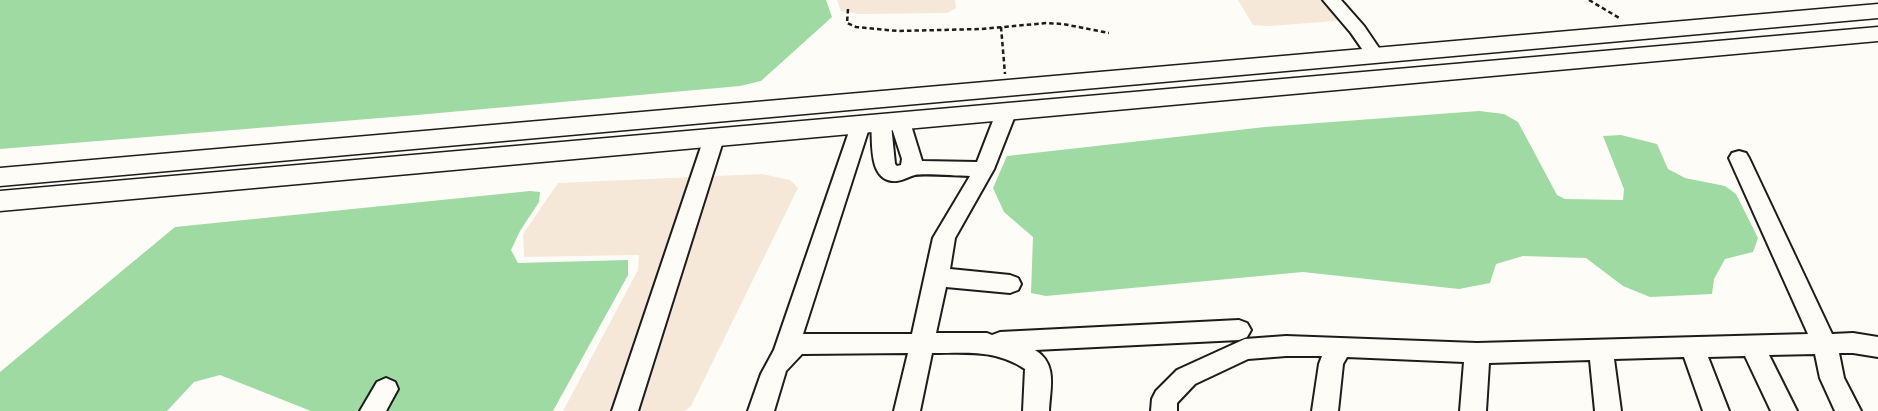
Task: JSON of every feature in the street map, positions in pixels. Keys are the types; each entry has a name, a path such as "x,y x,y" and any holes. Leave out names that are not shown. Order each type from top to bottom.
{"highway":[{"path":"0,201 880,124 1006,101 1375,55 1878,11"},
{"path":"0,176 1006,101 1493,69 1878,34"},
{"path":"1476,47 1493,69"},
{"path":"93,193 108,167"}],"street":[{"path":"1332,0 1358,30 1375,55"},
{"path":"907,411 944,238 984,170 1006,101"},
{"path":"880,124 885,167 893,174 903,173 910,168 984,170"},
{"path":"761,411 776,366 786,351 880,124"},
{"path":"625,411 714,138"},
{"path":"1739,158 1825,345 1832,378 1848,411"},
{"path":"937,277 1010,284"},
{"path":"786,351 797,344 814,343 987,343 1239,330"},
{"path":"987,343 1023,355 1034,362 1039,371 1036,411"},
{"path":"1164,411 1165,399 1186,377 1246,349 1286,346 1477,353 1853,343 1878,347"},
{"path":"1753,346 1784,411"},
{"path":"1325,411 1332,364 1336,352 1343,347"},
{"path":"1693,348 1716,411"},
{"path":"1601,350 1608,411"},
{"path":"1473,411 1477,353"},
{"path":"373,411 386,390"}],"path":[{"path":"1589,0 1643,32"},
{"path":"848,9 847,23 870,30 898,31 1001,27 1047,23 1063,24 1109,33"},
{"path":"1001,27 1006,101"}],"shaded area":[{"path":"837,0 955,0 956,8 947,13 859,14 841,11"},
{"path":"1238,0 1341,0 1353,16 1347,20 1270,26 1253,25"},
{"path":"762,174 790,180 798,188 691,406 685,411 563,411 638,270 639,255 524,257 523,234 558,183"}],"green space":[{"path":"0,0 826,0 832,17 761,81 740,86 0,149"},
{"path":"1479,111 1504,114 1518,122 1557,195 1565,199 1623,200 1624,189 1603,136 1621,135 1657,144 1668,169 1685,178 1725,186 1736,194 1758,238 1753,252 1725,259 1714,279 1712,294 1650,297 1623,286 1586,258 1523,256 1496,264 1490,283 1459,289 1303,272 1046,296 1031,293 1033,237 1004,212 993,188 1007,156 1265,127"},
{"path":"530,191 540,192 539,202 520,231 511,250 518,263 628,260 628,275 553,411 311,411 220,375 194,382 167,411 0,411 0,372 175,227"}]}
